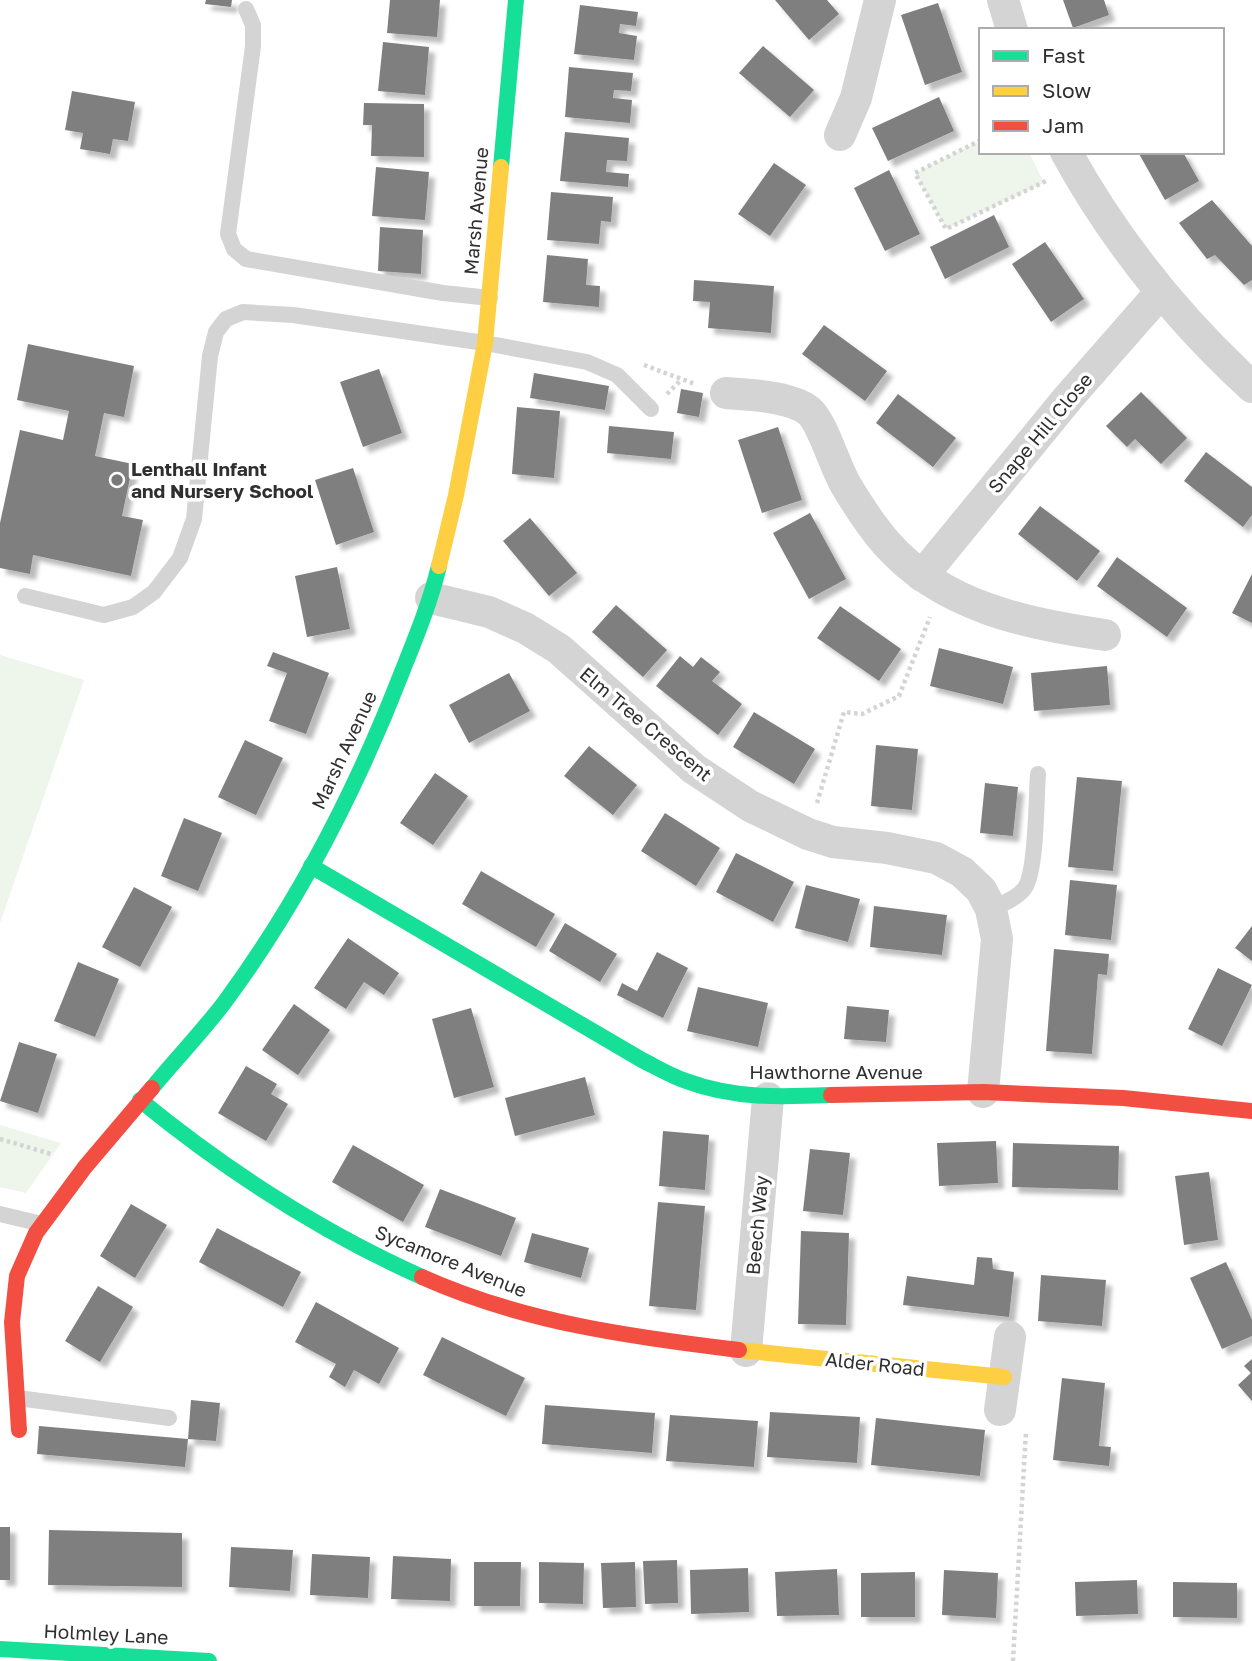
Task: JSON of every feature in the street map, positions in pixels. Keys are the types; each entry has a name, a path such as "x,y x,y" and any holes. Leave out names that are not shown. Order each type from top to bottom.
{"street":[{"name":"Marsh Avenue","path":"19,1430 12,1322 17,1276 36,1233 85,1167 222,1004 267,940 311,866 363,765 393,696 430,598 456,495 485,343 516,0"},
{"path":"840,135 856,98 880,0"},
{"path":"1003,0 1011,28"},
{"path":"1070,160 1106,221 1160,293 1211,349 1252,387"},
{"name":"Snape Hill Close","path":"922,576 1068,398 1160,293"},
{"path":"726,393 791,402 810,411 819,425 839,474 863,513 888,545 922,576 962,599 1001,614 1037,624 1105,635"},
{"name":"Elm Tree Crescent","path":"430,598 489,612 525,628 559,649 694,769 750,806 808,834 833,842 887,848 936,858 962,872 981,890 991,909 996,939 983,1092"},
{"name":"Hawthorne Avenue","path":"311,866 642,1060 685,1081 725,1092 768,1098 983,1092 1123,1098 1252,1111"},
{"name":"Beech Way","path":"746,1351 768,1098"},
{"name":"Sycamore Avenue","path":"140,1100 171,1127 245,1180 322,1227 390,1263 464,1293 536,1317 617,1334 746,1351"},
{"path":"1000,1410 1010,1337"},
{"name":"Alder Road","path":"746,1351 1004,1377"},
{"name":"Holmley Lane","path":"0,1649 209,1661"}],"lane":[{"path":"246,9 253,25 253,46 228,234 234,249 246,259 443,293 490,298"},
{"path":"24,596 104,615 133,607 154,592 180,558 194,519 210,356 216,332 226,319 243,312 293,315 485,343 587,362 617,375 651,409"},
{"path":"991,909 1012,899 1026,888 1032,871 1038,774"},
{"path":"0,1214 43,1224"},
{"path":"18,1398 169,1418"}],"path":[{"path":"979,141 915,173 946,229 1070,160"},
{"path":"617,375 624,356 681,380 726,393"},
{"path":"808,834 844,712 862,713 899,696 933,607 922,576"},
{"path":"0,1139 85,1167"},
{"path":"1000,1410 1027,1411 1013,1661"}],"shaded area":[{"path":"979,141 979,154 1030,154 1044,183 946,229 915,173"},
{"path":"0,655 84,680 0,923"},
{"path":"0,1125 61,1143 26,1193 0,1187"}],"building":[{"path":"206,0 232,0 231,7 205,4"},
{"path":"390,0 440,0 437,37 387,33"},
{"path":"775,0 827,0 839,14 809,40"},
{"path":"1063,0 1104,0 1109,15 1073,28"},
{"path":"938,3 962,72 925,85 901,15"},
{"path":"580,5 638,12 636,26 620,24 619,33 637,36 634,60 574,54"},
{"path":"383,42 429,47 425,95 378,91"},
{"path":"763,46 814,90 790,117 739,73"},
{"path":"569,67 633,73 631,91 614,90 613,98 632,100 630,123 565,117"},
{"path":"72,91 135,102 128,141 113,139 110,154 80,149 83,133 65,130"},
{"path":"939,97 954,131 888,161 872,128"},
{"path":"364,103 424,104 424,157 371,156 372,125 363,125"},
{"path":"565,132 629,138 627,161 607,160 606,172 629,174 628,187 560,181"},
{"path":"1139,154 1184,154 1199,181 1165,200"},
{"path":"774,163 806,185 770,236 738,214"},
{"path":"376,167 429,172 425,220 372,216"},
{"path":"889,170 920,234 885,251 854,188"},
{"path":"551,192 613,197 611,222 601,221 599,244 547,240"},
{"path":"1212,200 1252,246 1252,280 1244,285 1215,255 1207,259 1179,223"},
{"path":"994,215 1009,247 945,279 930,247"},
{"path":"380,227 423,230 421,274 378,271"},
{"path":"1045,242 1084,299 1051,322 1012,264"},
{"path":"547,255 588,259 586,285 600,286 599,307 543,302"},
{"path":"694,280 774,286 771,333 708,328 710,302 693,301"},
{"path":"824,325 887,371 865,401 802,354"},
{"path":"28,344 134,366 124,417 104,413 95,456 133,464 122,516 143,520 131,576 33,555 30,574 0,568 0,523 20,430 63,440 69,411 17,400"},
{"path":"379,369 402,433 363,447 340,382"},
{"path":"534,373 609,386 605,410 530,398"},
{"path":"681,389 703,393 699,417 677,413"},
{"path":"1141,392 1187,438 1161,464 1135,439 1127,447 1106,426"},
{"path":"898,394 956,438 933,467 876,423"},
{"path":"517,407 560,411 554,478 512,474"},
{"path":"609,426 674,432 671,459 607,453"},
{"path":"778,427 802,500 762,513 738,440"},
{"path":"1206,452 1252,487 1252,515 1243,527 1184,481"},
{"path":"353,468 374,532 336,545 315,480"},
{"path":"1040,506 1100,551 1077,581 1018,534"},
{"path":"810,513 846,579 809,599 773,533"},
{"path":"530,518 577,573 549,596 503,541"},
{"path":"1117,557 1187,608 1167,637 1097,586"},
{"path":"337,567 350,629 307,637 295,576"},
{"path":"1252,574 1252,623 1232,613"},
{"path":"616,605 667,650 643,677 592,632"},
{"path":"840,606 901,649 879,681 817,638"},
{"path":"939,648 1013,667 1003,704 930,686"},
{"path":"273,652 329,673 306,734 269,721 287,673 267,666"},
{"path":"680,656 693,667 701,657 720,672 712,681 742,704 718,735 656,686"},
{"path":"1107,666 1110,705 1034,711 1031,673"},
{"path":"509,673 530,711 469,743 449,705"},
{"path":"754,712 815,749 794,784 733,747"},
{"path":"245,740 283,758 256,815 218,797"},
{"path":"876,745 918,749 912,810 871,806"},
{"path":"589,746 637,785 613,815 564,776"},
{"path":"435,773 468,796 433,845 400,823"},
{"path":"1077,777 1122,781 1113,871 1068,867"},
{"path":"985,783 1018,787 1013,836 980,833"},
{"path":"665,813 720,848 696,886 641,851"},
{"path":"184,818 222,833 198,891 161,876"},
{"path":"736,853 794,882 773,922 716,892"},
{"path":"481,871 555,914 536,947 462,904"},
{"path":"1070,880 1117,885 1111,940 1065,935"},
{"path":"806,885 860,899 848,942 795,928"},
{"path":"134,887 172,907 140,967 102,947"},
{"path":"874,906 947,915 942,955 870,947"},
{"path":"565,923 617,954 600,982 549,951"},
{"path":"1252,926 1252,961 1235,948"},
{"path":"348,938 399,973 384,995 364,982 346,1009 314,988"},
{"path":"1054,949 1109,954 1107,975 1098,974 1092,1054 1046,1051"},
{"path":"657,952 688,968 663,1018 617,995 622,983 637,991"},
{"path":"78,962 119,979 95,1037 54,1021"},
{"path":"1218,968 1252,985 1222,1046 1188,1029"},
{"path":"698,987 768,1003 758,1047 687,1031"},
{"path":"294,1004 330,1030 298,1075 262,1050"},
{"path":"847,1006 889,1010 886,1042 844,1039"},
{"path":"471,1008 494,1087 454,1098 432,1019"},
{"path":"19,1042 57,1054 38,1113 0,1101"},
{"path":"246,1066 277,1084 271,1094 288,1104 266,1141 218,1113"},
{"path":"585,1077 595,1115 515,1136 505,1098"},
{"path":"663,1131 709,1135 705,1190 659,1186"},
{"path":"996,1141 998,1183 939,1186 937,1143"},
{"path":"1013,1143 1119,1146 1118,1190 1012,1187"},
{"path":"353,1145 424,1185 403,1222 332,1182"},
{"path":"810,1149 850,1153 843,1215 803,1211"},
{"path":"1209,1172 1218,1240 1184,1245 1175,1176"},
{"path":"440,1189 516,1218 501,1256 425,1227"},
{"path":"658,1202 705,1206 696,1310 649,1306"},
{"path":"131,1204 167,1225 135,1278 100,1256"},
{"path":"217,1228 301,1272 283,1307 199,1262"},
{"path":"801,1231 849,1233 846,1325 798,1324"},
{"path":"532,1233 589,1248 581,1278 524,1262"},
{"path":"977,1257 992,1258 993,1269 1014,1272 1009,1317 903,1305 907,1276 974,1285"},
{"path":"1226,1262 1252,1320 1252,1336 1222,1349 1190,1278"},
{"path":"1041,1275 1106,1280 1102,1326 1038,1321"},
{"path":"98,1286 133,1307 100,1362 65,1341"},
{"path":"316,1302 399,1348 379,1384 354,1370 345,1387 329,1377 336,1364 295,1342"},
{"path":"442,1337 525,1378 506,1416 423,1375"},
{"path":"1252,1359 1252,1401 1238,1385 1251,1373 1244,1366"},
{"path":"1062,1378 1105,1383 1099,1446 1111,1447 1109,1466 1053,1460"},
{"path":"191,1400 220,1403 216,1441 188,1439"},
{"path":"545,1405 655,1413 652,1453 542,1444"},
{"path":"770,1412 860,1417 857,1463 767,1457"},
{"path":"670,1415 758,1421 754,1467 666,1461"},
{"path":"876,1418 985,1430 980,1476 871,1465"},
{"path":"39,1426 188,1439 185,1467 37,1454"},
{"path":"0,1527 10,1527 10,1580 0,1580"},
{"path":"49,1530 182,1533 182,1587 48,1585"},
{"path":"231,1547 293,1550 290,1591 229,1587"},
{"path":"312,1554 370,1557 368,1598 310,1595"},
{"path":"393,1556 451,1559 450,1601 391,1599"},
{"path":"677,1560 678,1603 645,1604 643,1561"},
{"path":"474,1562 521,1562 520,1606 474,1606"},
{"path":"539,1562 584,1563 583,1604 539,1603"},
{"path":"635,1562 636,1607 603,1608 601,1563"},
{"path":"748,1568 749,1612 691,1614 690,1570"},
{"path":"837,1569 839,1615 777,1616 775,1572"},
{"path":"944,1570 998,1573 996,1618 942,1615"},
{"path":"915,1572 915,1617 861,1617 861,1573"},
{"path":"1137,1580 1138,1614 1076,1616 1075,1582"},
{"path":"1173,1582 1237,1583 1237,1618 1173,1617"}],"traffic: fast":[{"path":"501,167 516,0"},
{"path":"152,1088 224,1003 251,965 324,844 366,759 422,620 439,566"},
{"path":"311,866 675,1077 704,1087 740,1094 831,1095"},
{"path":"140,1100 206,1151 310,1220 422,1277"},
{"path":"0,1649 209,1661"}],"traffic: slow":[{"path":"439,566 456,495 485,343 501,167"},
{"path":"739,1350 1004,1377"}],"traffic: jam":[{"path":"19,1430 12,1322 17,1276 36,1233 85,1167 152,1088"},
{"path":"831,1095 983,1092 1123,1098 1252,1111"},
{"path":"422,1277 499,1306 578,1326 739,1350"}],"place":[{"name":"Lenthall Infant and Nursery School","path":"117,480"}]}
